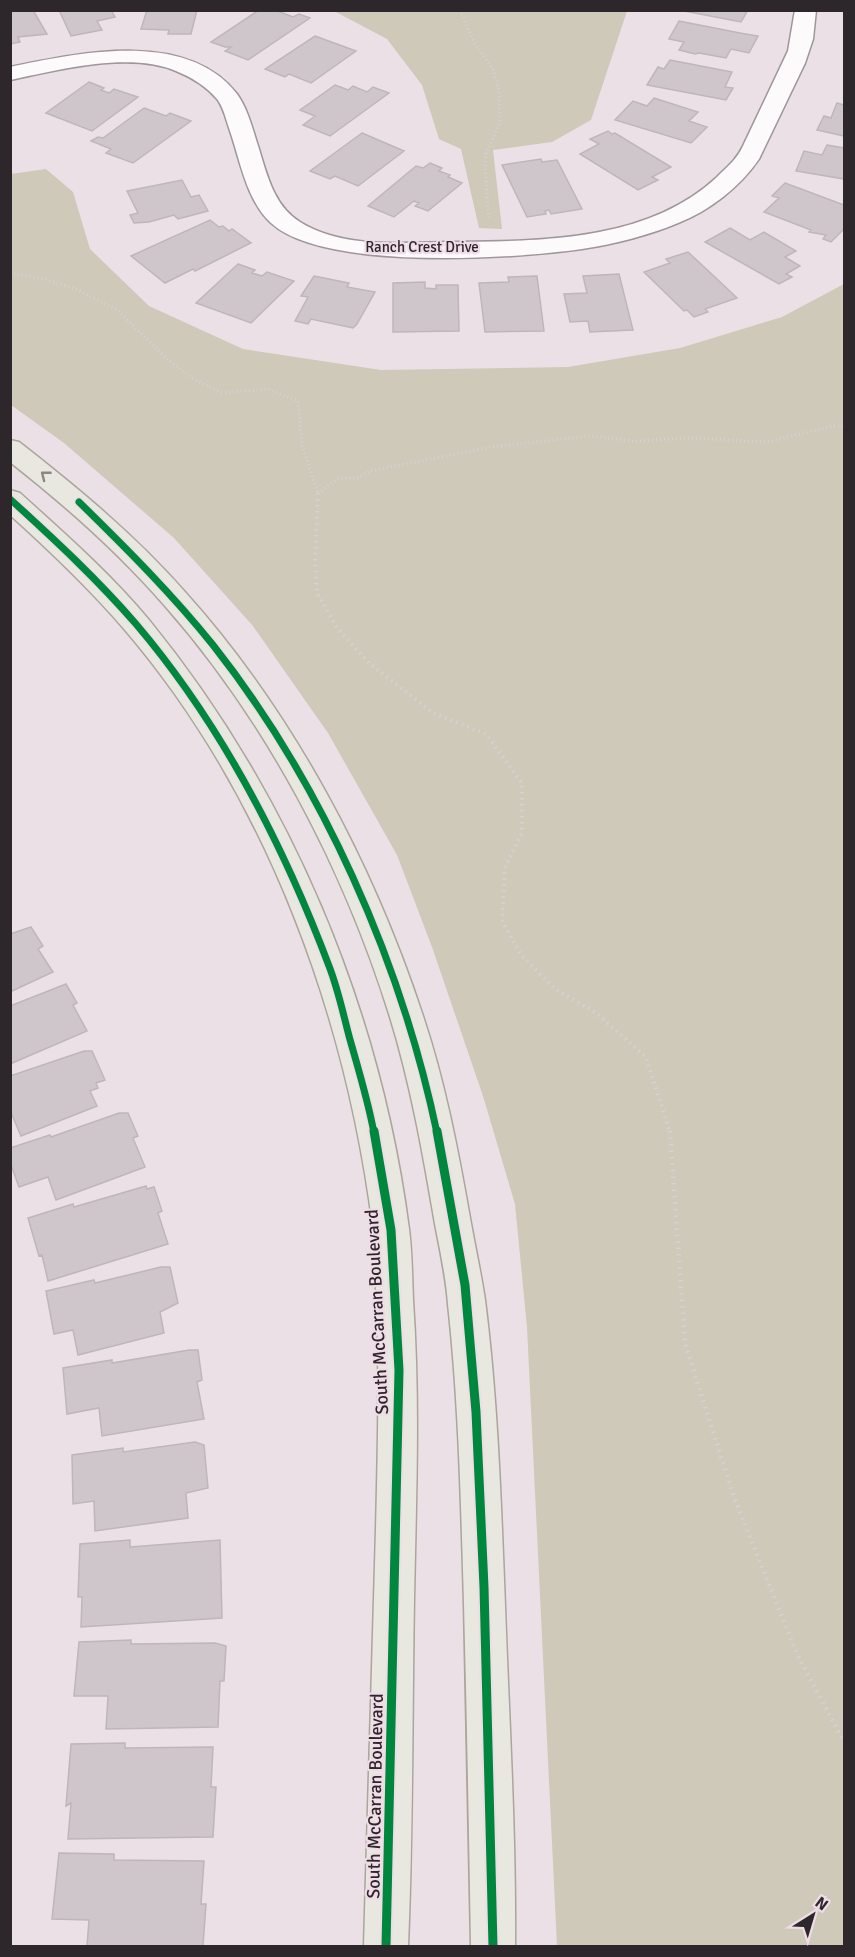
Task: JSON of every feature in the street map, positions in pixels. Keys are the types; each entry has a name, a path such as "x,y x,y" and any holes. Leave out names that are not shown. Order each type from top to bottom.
{"main road":[{"path":"10,448 79,502 160,582 196,623 232,670 266,721 321,813 393,976 424,1075 442,1158 467,1302 480,1477 493,1947"},
{"name":"South McCarran Boulevard","path":"10,499 77,560 136,624 187,690 243,778 286,865 330,968 369,1105 391,1230 399,1370 386,1947"}],"street":[{"name":"Ranch Crest Drive","path":"10,74 80,60 125,57 157,60 183,66 210,79 228,97 270,207 289,224 335,243 372,249 557,245 618,235 672,216 719,189 745,162 791,72 803,42 806,10"}],"path":[{"path":"460,10 470,35 493,69 499,90 500,123 486,153 485,166 493,247"},
{"path":"10,273 44,279 76,289 116,309 166,358 192,378 222,393 267,389 297,401 302,445 318,493 315,561 317,593 337,628 369,663 433,713 486,734 522,783 522,833 505,868 502,920 520,955 554,988 596,1013 646,1057 670,1132 685,1343 734,1497 796,1652 844,1742"},
{"path":"318,493 339,478 358,478 370,471 445,454 491,447 590,436 635,441 689,438 766,442 833,426 844,427"}],"shaded area":[{"path":"627,10 591,120 552,142 493,150 502,229 479,228 461,149 439,139 422,85 387,39 334,11"},
{"path":"46,169 73,192 90,249 149,306 243,349 381,370 568,367 680,348 782,317 844,284 844,1946 557,1946 527,1327 515,1204 483,1096 432,947 397,855 328,733 253,626 174,538 64,443 11,405 11,174"}],"building":[{"path":"10,10 33,10 47,34 18,37 20,42 10,44"},
{"path":"59,10 111,10 115,17 97,21 102,30 71,36"},
{"path":"147,10 197,10 191,34 168,34 169,30 141,29"},
{"path":"259,10 275,10 293,17 299,14 310,18 248,60 225,51 231,47 211,42"},
{"path":"679,10 748,10 741,22"},
{"path":"679,21 758,36 749,53 731,49 726,58 695,54 679,50 684,42 669,39"},
{"path":"315,36 356,51 311,83 289,74 285,77 265,69"},
{"path":"670,60 732,72 725,87 733,88 726,100 647,85 658,67 664,69"},
{"path":"89,82 104,88 101,90 109,93 114,89 138,97 92,131 46,113"},
{"path":"335,85 348,90 353,86 367,92 373,87 389,93 330,136 303,125 315,116 300,110"},
{"path":"654,98 698,112 689,121 707,127 691,143 615,120 633,101 647,106"},
{"path":"837,103 844,105 844,136 817,130 824,116 831,118"},
{"path":"144,108 166,116 170,113 191,121 133,163 106,153 111,149 91,141 98,137 103,138"},
{"path":"608,131 671,167 652,177 658,180 638,190 580,154 599,144 590,139"},
{"path":"362,133 404,151 358,186 335,176 330,179 310,171"},
{"path":"827,145 844,148 844,179 796,171 804,151 822,155"},
{"path":"541,159 542,162 557,160 582,209 551,214 549,210 545,211 546,214 527,217 502,165"},
{"path":"430,163 442,168 439,171 450,175 448,177 462,183 428,211 415,206 419,203 414,201 394,217 368,206 416,166 423,168"},
{"path":"182,180 191,197 199,195 208,211 178,219 174,215 149,222 134,223 130,215 138,213 127,191"},
{"path":"785,183 844,205 844,229 831,242 823,239 826,235 809,232 811,230 764,212 779,198 772,196"},
{"path":"210,220 219,227 223,226 229,231 232,229 251,243 165,283 131,256"},
{"path":"730,228 750,240 764,232 796,251 785,257 800,266 786,274 792,277 779,284 705,242"},
{"path":"688,252 737,298 705,309 708,312 694,317 687,310 684,311 644,272 670,263 666,259"},
{"path":"238,264 255,270 252,273 262,276 267,272 294,281 251,323 196,303"},
{"path":"619,274 633,330 590,332 588,321 570,322 564,294 587,293 583,276"},
{"path":"314,276 349,283 347,287 375,292 353,328 311,319 308,324 295,321 308,297 301,296"},
{"path":"537,276 544,331 485,332 479,283 509,282 508,277"},
{"path":"425,282 425,288 436,289 436,285 458,285 459,331 393,332 393,283"},
{"path":"31,927 43,946 38,949 53,972 10,992 10,934"},
{"path":"66,984 77,1003 73,1005 87,1031 10,1064 10,1006"},
{"path":"84,1051 92,1051 105,1080 96,1083 98,1088 90,1091 97,1106 21,1136 12,1115 10,1116 10,1076"},
{"path":"119,1113 128,1113 138,1136 133,1138 145,1167 56,1200 48,1177 19,1187 10,1162 10,1148 50,1135 51,1137"},
{"path":"146,1186 147,1189 154,1187 162,1211 158,1213 168,1244 48,1281 42,1255 39,1256 28,1218"},
{"path":"161,1267 170,1267 178,1303 160,1312 164,1333 78,1355 73,1330 54,1334 46,1291 94,1280 95,1283"},
{"path":"198,1350 202,1380 197,1382 204,1419 102,1436 99,1408 67,1414 63,1368 112,1360 112,1363"},
{"path":"195,1442 204,1445 208,1488 186,1493 188,1518 95,1531 94,1501 73,1504 72,1455 123,1448 123,1452"},
{"path":"130,1540 130,1547 220,1540 222,1618 81,1627 82,1597 78,1597 80,1544"},
{"path":"131,1640 131,1644 215,1643 226,1646 224,1681 220,1681 218,1727 106,1729 108,1696 74,1696 79,1642"},
{"path":"125,1743 125,1748 213,1747 211,1787 216,1787 213,1837 68,1839 71,1803 66,1806 71,1744"},
{"path":"59,1853 114,1854 114,1860 204,1861 201,1904 206,1904 203,1946 87,1946 89,1920 52,1919"}],"cycle path":[{"path":"10,499 77,560 136,624 187,690 243,778 287,865 330,968 369,1105 391,1230 399,1370 386,1946"},
{"path":"79,502 196,624 231,669 292,762 320,812 370,917 391,970 424,1076 463,1275 470,1342 483,1552 493,1946"}]}
